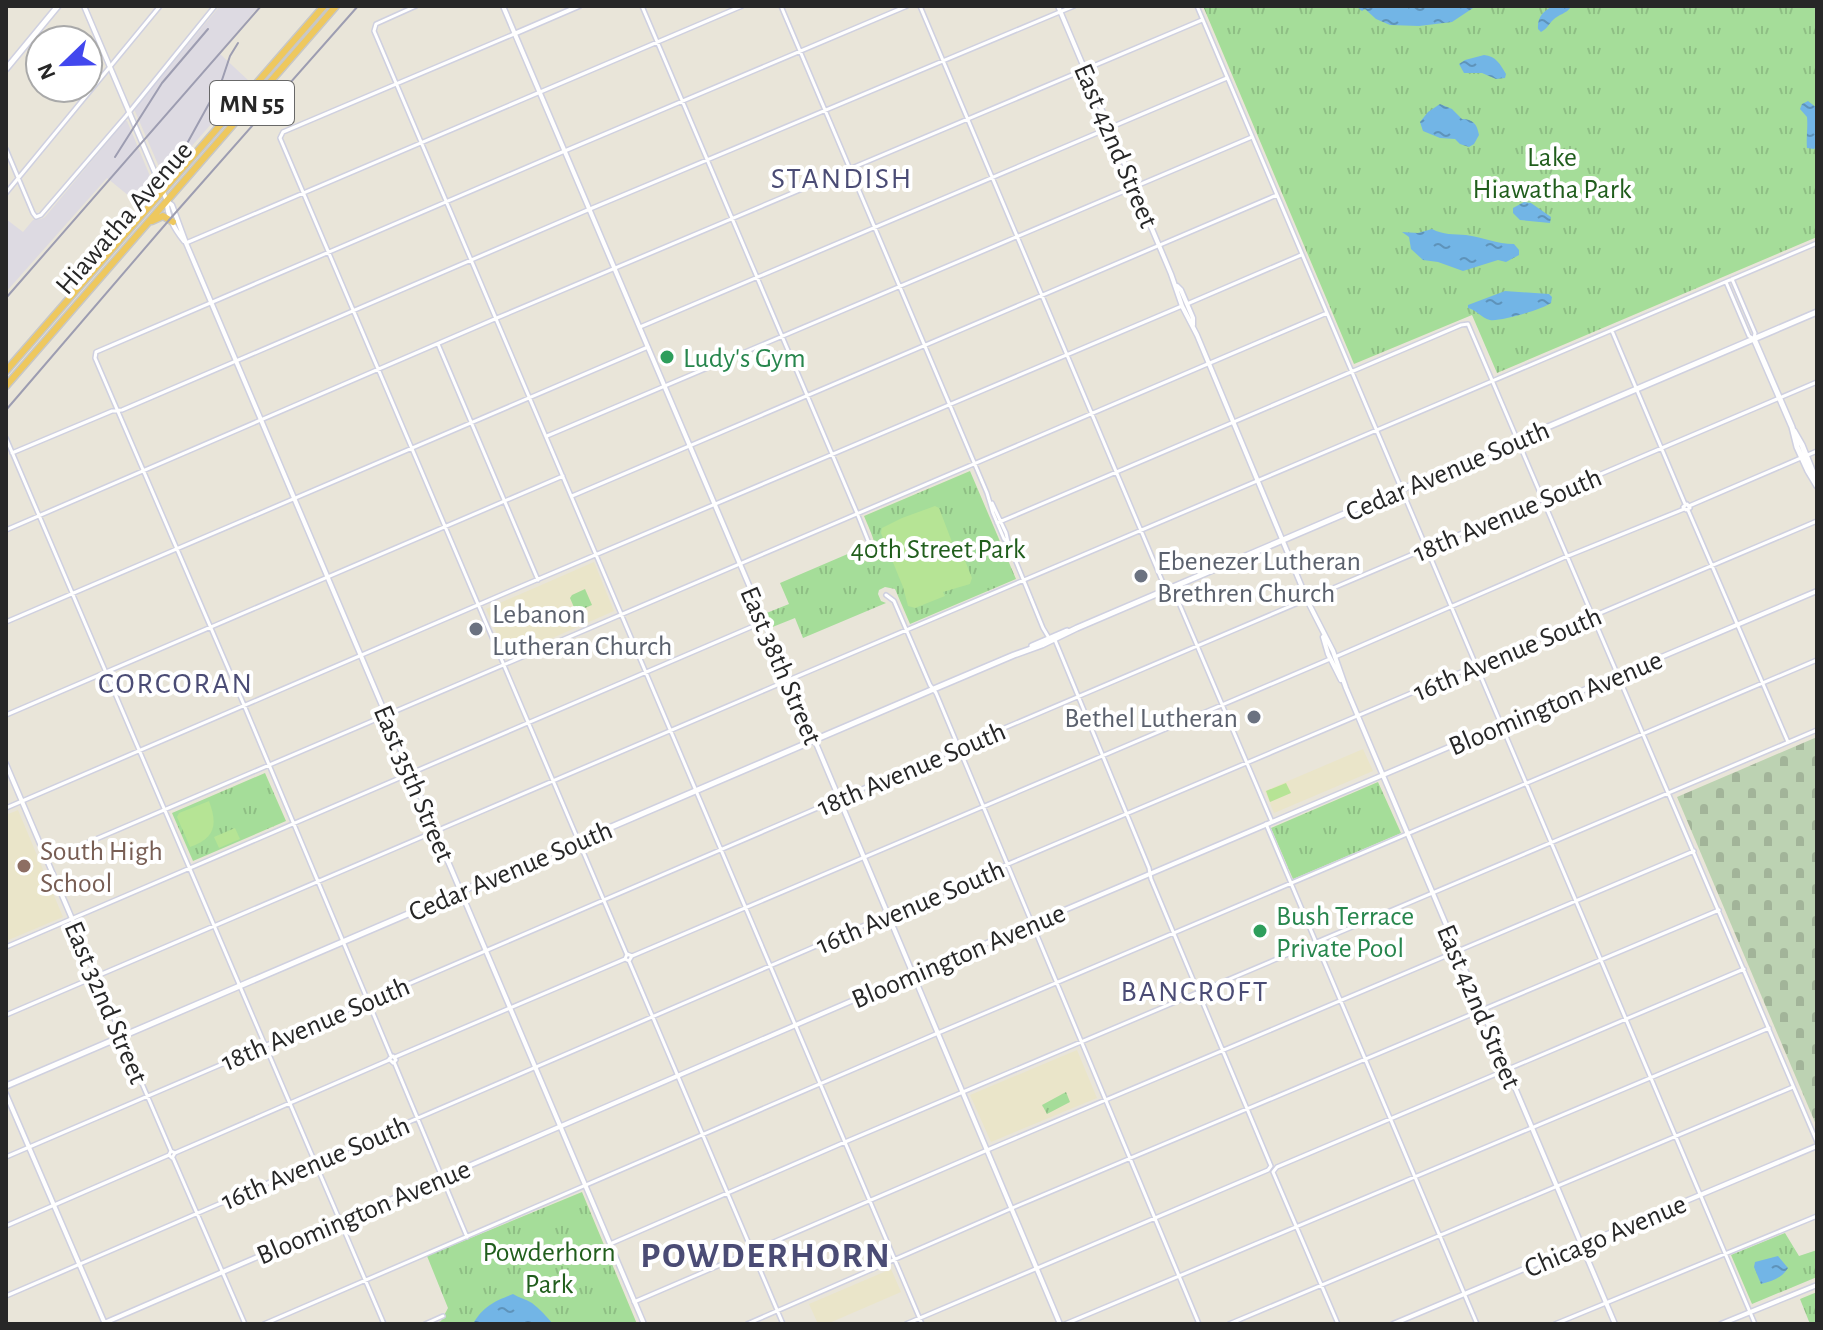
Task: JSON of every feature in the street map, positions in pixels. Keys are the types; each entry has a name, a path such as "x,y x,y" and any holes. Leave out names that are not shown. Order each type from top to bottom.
{"highway":[{"name":"Hiawatha Avenue","path":"6,371 324,6"},
{"name":"Hiawatha Avenue","path":"6,386 336,6"},
{"path":"146,224 163,216 173,222"}],"main road":[{"path":"6,69 58,6"},
{"name":"Cedar Avenue South","path":"6,1086 1817,312"},
{"path":"1754,339 1817,486"}],"street":[{"name":"East 35th Street","path":"84,6 167,201 167,210 178,234 186,243"},
{"path":"6,193 160,6"},
{"path":"6,149 36,217 41,215 215,6"},
{"path":"416,6 378,23 374,31 922,1324"},
{"name":"East 38th Street","path":"503,6 1062,1324"},
{"path":"579,6 283,132 280,136 783,1324"},
{"path":"642,6 857,513 869,543 869,553"},
{"path":"186,243 742,6"},
{"path":"781,6 1004,539 1008,542 1043,628 1066,668 1270,1164 1268,1170 906,1324"},
{"path":"467,1237 270,765 95,358 96,352 907,6"},
{"path":"920,6 1116,472 1223,705 1315,942 1477,1324"},
{"path":"12,453 112,411 122,410 1059,9 1074,6"},
{"path":"1197,6 1755,1324"},
{"name":"East 42nd Street","path":"1059,9 1615,1324"},
{"path":"6,530 497,318 1203,20"},
{"path":"640,327 1227,78"},
{"path":"547,436 1252,137"},
{"path":"572,496 1277,195"},
{"name":"East 35th Street","path":"167,201 172,205 644,1324"},
{"path":"6,1015 1817,243"},
{"path":"6,808 1302,255"},
{"path":"1726,282 1749,336 1754,339 1755,333 1732,279"},
{"path":"47,860 1327,313"},
{"path":"999,522 1468,324 1817,1144"},
{"path":"1612,330 1788,742"},
{"path":"438,344 538,580"},
{"path":"6,622 648,347"},
{"name":"18th Avenue South","path":"6,1157 1817,382"},
{"path":"6,438 384,1324"},
{"path":"6,1226 1817,451"},
{"path":"6,715 563,476"},
{"name":"16th Avenue South","path":"6,1296 888,915 1817,521"},
{"name":"Bloomington Avenue","path":"104,1324 913,974 1817,591"},
{"path":"886,595 894,601 958,747 1199,1324"},
{"path":"6,947 764,622"},
{"path":"264,1324 820,1083 1817,660"},
{"path":"610,1244 1817,730"},
{"name":"East 32nd Street","path":"6,764 245,1324"},
{"path":"634,1302 1694,851"},
{"path":"747,1324 1719,910"},
{"path":"1338,1324 1273,1172 1277,1167 1744,969"},
{"path":"1062,1324 1769,1028"},
{"path":"1229,1324 1794,1087"},
{"path":"6,1094 104,1324"},
{"name":"Chicago Avenue","path":"1393,1324 1817,1144"},
{"path":"1555,1324 1817,1216"},
{"path":"1721,1324 1817,1285"},
{"path":"425,1324 443,1316"}],"shaded area":[{"path":"220,6 259,6 219,53 249,81 169,172 164,172 134,109"},
{"path":"125,121 155,188 140,205 107,178 6,292 6,219 23,232 33,220 45,217"},
{"path":"594,562 614,611 507,658 486,609"},
{"path":"1363,749 1373,771 1274,813 1265,791"},
{"name":"South High School","path":"18,810 63,917 6,941 6,815"},
{"path":"1077,1050 1097,1098 991,1142 970,1095"},
{"path":"891,1269 901,1292 827,1324 818,1324 809,1304"}],"green space":[{"name":"Lake Hiawatha Park","path":"1203,6 1817,6 1817,237 1497,373 1472,315 1354,364"},
{"name":"40th Street Park","path":"970,471 1016,579 910,624 895,589 885,587 878,594 881,601 886,603 803,638 795,618 770,628 764,614 789,604 780,583 864,547 861,558 867,562 874,561 875,544 864,516"},
{"path":"935,506 939,508 952,542 941,546 946,557 960,548 972,578 970,584 943,592 945,596 915,608 908,606 881,533 882,528 902,518"},
{"path":"585,589 592,605 576,612 570,598"},
{"path":"1817,737 1817,1127 1677,797"},
{"path":"265,773 286,821 193,861 172,813"},
{"path":"1378,782 1401,833 1293,879 1271,828"},
{"path":"1286,783 1291,793 1270,802 1266,791"},
{"path":"209,801 214,824 212,830 205,839 190,847 177,817 179,813"},
{"path":"235,828 240,839 219,848 214,837"},
{"path":"1066,1092 1070,1102 1047,1114 1042,1105"},
{"name":"Powderhorn Park","path":"582,1192 637,1324 434,1324 441,1321 448,1308 427,1256"},
{"path":"1785,1233 1799,1256 1817,1250 1817,1277 1752,1304 1731,1255"},
{"path":"1817,1292 1817,1324 1810,1324 1800,1299"}],"water":[{"path":"1356,6 1476,6 1452,22 1419,26 1390,25"},
{"path":"1554,6 1571,7 1541,32 1538,29 1540,18"},
{"path":"1484,55 1497,61 1506,74 1505,78 1464,73 1459,64"},
{"path":"1808,101 1817,108 1817,146 1814,149 1807,148 1807,117 1800,109"},
{"path":"1440,104 1474,123 1479,135 1474,144 1469,147 1455,139 1440,138 1423,131 1420,122"},
{"path":"1524,202 1531,203 1551,217 1550,223 1520,220 1513,213 1513,208"},
{"path":"1432,229 1514,244 1519,255 1506,262 1498,260 1463,271 1423,260 1411,249 1409,237 1402,232 1418,233"},
{"path":"1505,291 1549,294 1551,303 1495,320 1468,308 1468,305"},
{"path":"1778,1256 1788,1268 1780,1277 1761,1284 1755,1262"},
{"path":"513,1294 532,1303 553,1324 473,1324 490,1305"}],"tram line":[{"path":"6,410 358,6"}],"railway":[{"path":"6,298 261,6"},
{"path":"115,157 162,83 208,29"},
{"path":"184,149 222,80 238,43"}],"place":[{"name":"Ludy's Gym","path":"667,357"},
{"name":"Ebenezer Lutheran Brethren Church","path":"1141,576"},
{"name":"Lebanon Lutheran Church","path":"476,629"},
{"name":"Bethel Lutheran","path":"1254,717"},
{"name":"South High School","path":"24,866"},
{"name":"Bush Terrace Private Pool","path":"1260,931"}],"district":[{"name":"STANDISH","path":"842,178"},
{"name":"CORCORAN","path":"176,683"},
{"name":"BANCROFT","path":"1195,991"},
{"name":"POWDERHORN","path":"766,1254"}]}
